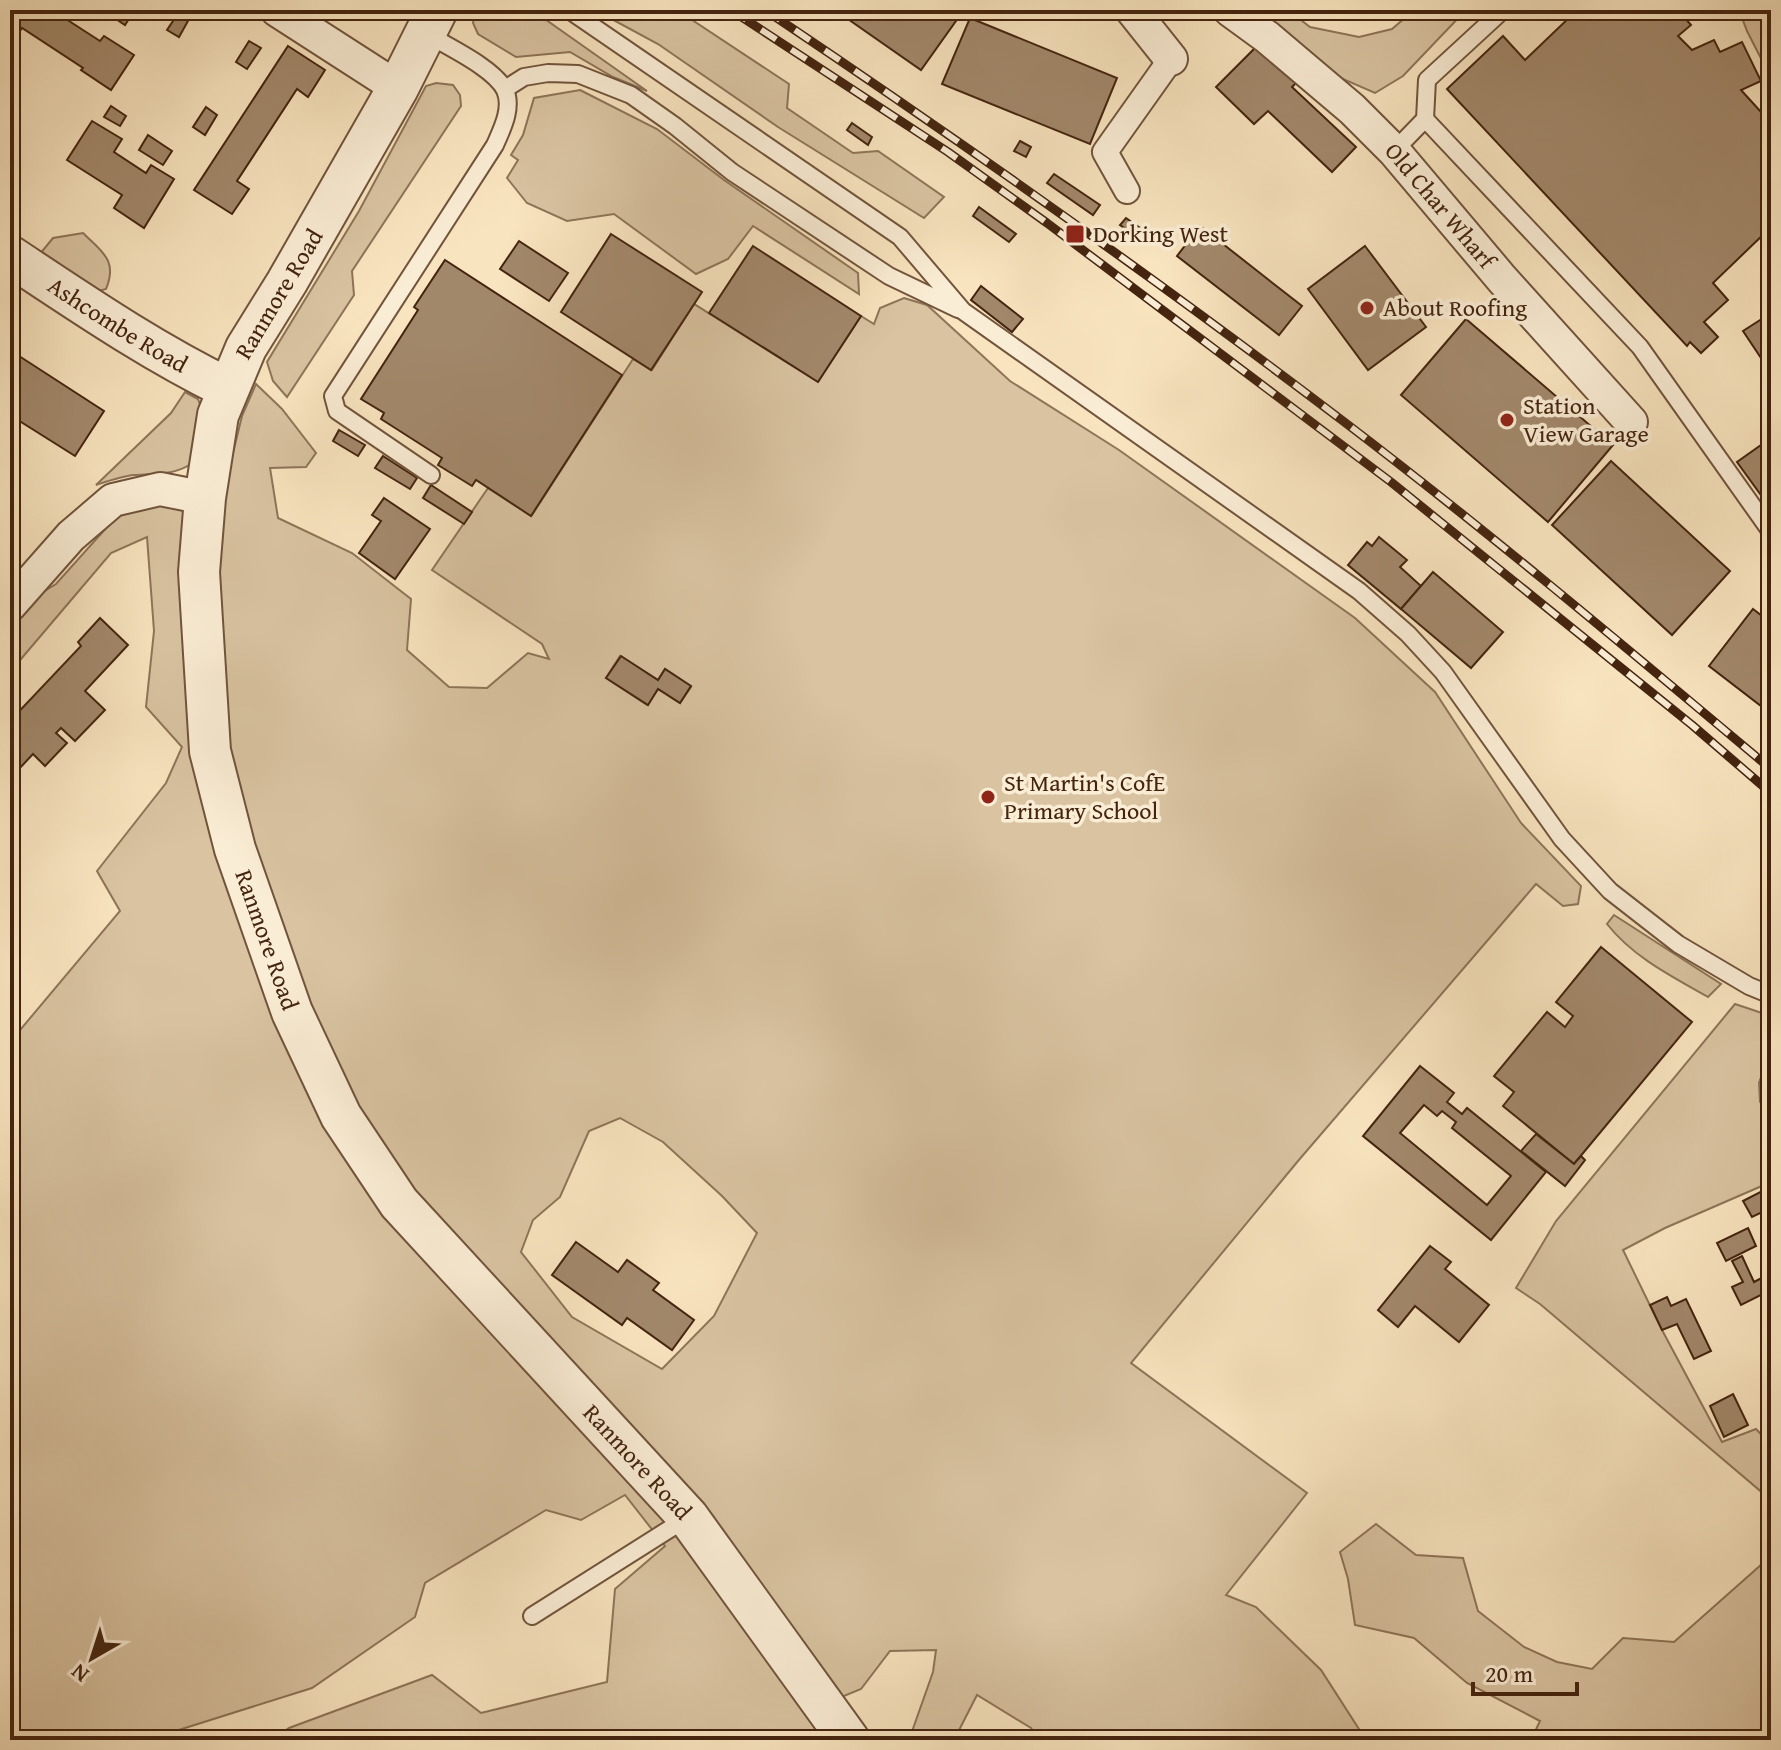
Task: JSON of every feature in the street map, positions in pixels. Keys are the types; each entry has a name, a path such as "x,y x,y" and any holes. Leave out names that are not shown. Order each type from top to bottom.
{"street":[{"path":"277,10 398,88"},
{"path":"1127,191 1105,152 1171,59 1132,10"},
{"name":"Old Char Wharf","path":"1230,10 1340,99 1394,151 1502,279 1631,422"},
{"name":"Ranmore Road","path":"432,22 398,88 246,348 218,415 205,498 199,572 210,751 235,849 292,1012 341,1116 399,1203 688,1517 851,1738"},
{"name":"Ashcombe Road","path":"10,256 180,365 227,388"},
{"path":"14,592 113,500 160,489 205,498"}],"lane":[{"path":"569,10 900,237 963,311"},
{"path":"1394,151 1425,119 1427,80 1503,10"},
{"path":"431,475 337,411 333,396 495,145 505,123 508,106 505,89 432,22"},
{"path":"505,89 524,77 548,73 578,74 631,95 732,172 889,276 963,311 1359,591 1408,634 1443,672 1562,839 1610,891 1678,944 1749,986 1771,995"},
{"path":"1425,119 1640,347 1771,532"},
{"path":"532,1616 688,1517"}],"shaded area":[{"path":"476,10 532,10 647,91 613,77 570,52 516,57 478,34 473,23"},
{"path":"595,10 677,10 789,84 787,108 853,153 878,151 944,197 924,218 778,127 658,44"},
{"path":"1255,10 1288,10 1310,27 1359,37 1392,29 1414,10 1466,10 1403,76 1375,93 1329,73"},
{"path":"1739,10 1771,10 1771,78 1747,31"},
{"path":"436,83 453,85 460,95 461,106 352,271 354,295 287,397 273,381 267,362 359,211 426,86"},
{"path":"580,90 657,129 724,180 858,273 859,294 753,226 728,259 696,274 614,214 567,221 527,203 507,178 518,160 511,155 523,135 534,98"},
{"path":"83,233 102,251 109,264 106,289 95,292 39,255 53,238"},
{"path":"904,298 927,305 1010,381 1119,450 1355,618 1435,692 1521,823 1581,886 1578,904 1563,906 1536,884 1298,1161 1131,1363 1307,1493 1226,1595 1256,1607 1321,1670 1366,1740 1038,1740 1031,1728 977,1695 954,1740 909,1740 933,1672 936,1650 890,1651 861,1689 810,1710 828,1740 273,1740 289,1728 432,1675 481,1713 607,1682 615,1589 665,1546 625,1495 581,1520 546,1510 425,1583 415,1617 312,1688 147,1740 10,1740 10,1042 120,911 97,871 166,783 182,747 146,707 154,631 147,537 111,553 10,672 10,629 38,595 56,584 116,517 145,507 232,457 242,416 256,384 282,409 316,453 306,467 270,468 278,518 352,553 411,599 407,650 449,687 487,688 528,653 549,659 542,644 432,570 488,488 532,515 633,359 652,370 694,304 818,382 861,316 874,324 880,308","holes":["620,656 658,680 665,669 691,687 680,703 658,689 647,705 606,678","620,1118 663,1142 757,1233 714,1316 662,1369 572,1317 521,1252 533,1220 560,1197 589,1131"]},
{"path":"185,392 198,399 201,407 191,464 170,472 129,476 96,485 171,413"},
{"path":"1614,915 1721,984 1708,997 1653,965 1607,924"},
{"path":"1735,1004 1771,1016 1771,1049 1759,1083 1760,1102 1771,1110 1771,1182 1665,1228 1623,1250 1722,1442 1756,1429 1771,1445 1771,1500 1540,1304 1516,1288 1556,1221"},
{"path":"1376,1524 1416,1555 1463,1558 1478,1611 1524,1647 1557,1662 1592,1669 1623,1638 1674,1642 1771,1556 1771,1740 1531,1740 1540,1721 1467,1683 1414,1638 1355,1625 1348,1579 1340,1552"}],"building":[{"path":"10,10 52,10 100,41 104,36 134,55 111,90 22,28 20,31 10,25"},
{"path":"109,10 127,10 132,14 125,25 107,13"},
{"path":"835,10 961,10 963,11 921,70"},
{"path":"1569,10 1678,10 1691,25 1678,36 1692,50 1714,40 1720,52 1742,42 1761,81 1741,90 1771,123 1771,235 1767,231 1713,283 1728,300 1704,322 1718,337 1701,353 1690,342 1687,346 1447,89 1503,36 1525,60 1573,14"},
{"path":"177,15 188,21 179,37 167,30"},
{"path":"970,18 1117,78 1090,144 942,84"},
{"path":"249,41 261,48 247,69 236,62"},
{"path":"288,46 325,70 308,97 297,89 237,181 249,189 232,214 194,190"},
{"path":"1257,46 1297,82 1292,87 1356,147 1332,172 1268,111 1254,124 1216,87"},
{"path":"111,106 126,116 120,126 104,117"},
{"path":"206,107 217,115 205,135 193,127"},
{"path":"92,121 122,139 114,152 146,173 151,165 174,179 144,228 114,208 122,195 67,160"},
{"path":"852,123 872,137 868,145 847,130"},
{"path":"148,135 172,151 163,165 139,150"},
{"path":"1020,141 1031,147 1026,157 1014,151"},
{"path":"1054,174 1100,205 1093,215 1047,183"},
{"path":"979,207 1016,234 1009,242 973,216"},
{"path":"1126,218 1150,235 1144,242 1120,225"},
{"path":"1200,226 1302,306 1279,335 1177,256"},
{"path":"611,234 702,292 651,370 561,312"},
{"path":"519,241 568,273 549,301 500,269"},
{"path":"753,246 861,316 818,382 709,313"},
{"name":"About Roofing","path":"1365,246 1426,327 1368,370 1308,289"},
{"path":"445,260 622,375 531,516 476,480 472,486 438,465 442,458 381,419 384,413 361,399 418,310 414,307"},
{"path":"981,286 1023,319 1012,332 971,300"},
{"path":"1771,313 1771,373 1743,331"},
{"name":"Station View Garage","path":"1466,319 1613,445 1548,522 1401,395"},
{"path":"16,354 104,411 75,456 10,415 10,362"},
{"path":"339,430 365,445 358,456 333,441"},
{"path":"1771,438 1771,509 1737,462"},
{"path":"383,456 417,478 410,489 375,468"},
{"path":"1611,461 1730,571 1672,635 1552,525"},
{"path":"431,485 472,512 464,524 423,498"},
{"path":"384,498 430,529 395,579 359,553 381,521 372,515"},
{"path":"1379,537 1407,560 1400,567 1421,586 1401,609 1348,565 1367,542 1372,546"},
{"path":"1433,572 1503,632 1471,668 1401,609"},
{"path":"1753,609 1771,623 1771,693 1761,706 1709,666"},
{"path":"100,618 128,645 85,691 105,710 75,741 61,728 56,733 67,743 45,766 33,754 18,770 12,764 10,766 10,721 81,646 78,642"},
{"path":"621,656 658,680 665,669 691,686 680,703 658,689 648,705 606,678"},
{"path":"1601,947 1692,1022 1574,1164 1503,1106 1514,1092 1494,1076 1547,1012 1565,1027 1573,1016 1556,1002"},
{"path":"1420,1066 1454,1093 1447,1102 1462,1114 1467,1108 1546,1172 1491,1240 1363,1136","holes":["1424,1105 1437,1116 1442,1111 1456,1122 1452,1128 1511,1176 1487,1205 1400,1133"]},
{"path":"1536,1134 1574,1164 1581,1156 1585,1160 1565,1186 1521,1151"},
{"path":"1770,1187 1771,1208 1752,1217 1743,1201"},
{"path":"1748,1228 1756,1246 1726,1261 1717,1243"},
{"path":"576,1242 618,1272 627,1260 659,1283 653,1290 694,1320 672,1350 627,1318 622,1325 552,1275"},
{"path":"1430,1246 1451,1262 1445,1269 1489,1305 1459,1342 1415,1306 1398,1327 1378,1310"},
{"path":"1742,1256 1754,1282 1769,1274 1771,1290 1741,1305 1732,1287 1743,1282 1732,1261"},
{"path":"1667,1297 1671,1306 1686,1299 1711,1351 1694,1359 1677,1324 1662,1330 1650,1305"},
{"path":"1733,1394 1748,1425 1724,1437 1710,1406"}],"railway":[{"path":"731,10 948,152 1047,223 1391,482 1692,725 1771,793"},
{"path":"765,10 1057,211 1343,421 1505,549 1771,769"}],"place":[{"name":"Dorking West","path":"1075,234"},
{"name":"About Roofing","path":"1367,308"},
{"name":"Station View Garage","path":"1507,420"},
{"name":"St Martin's CofE Primary School","path":"988,797"}]}
